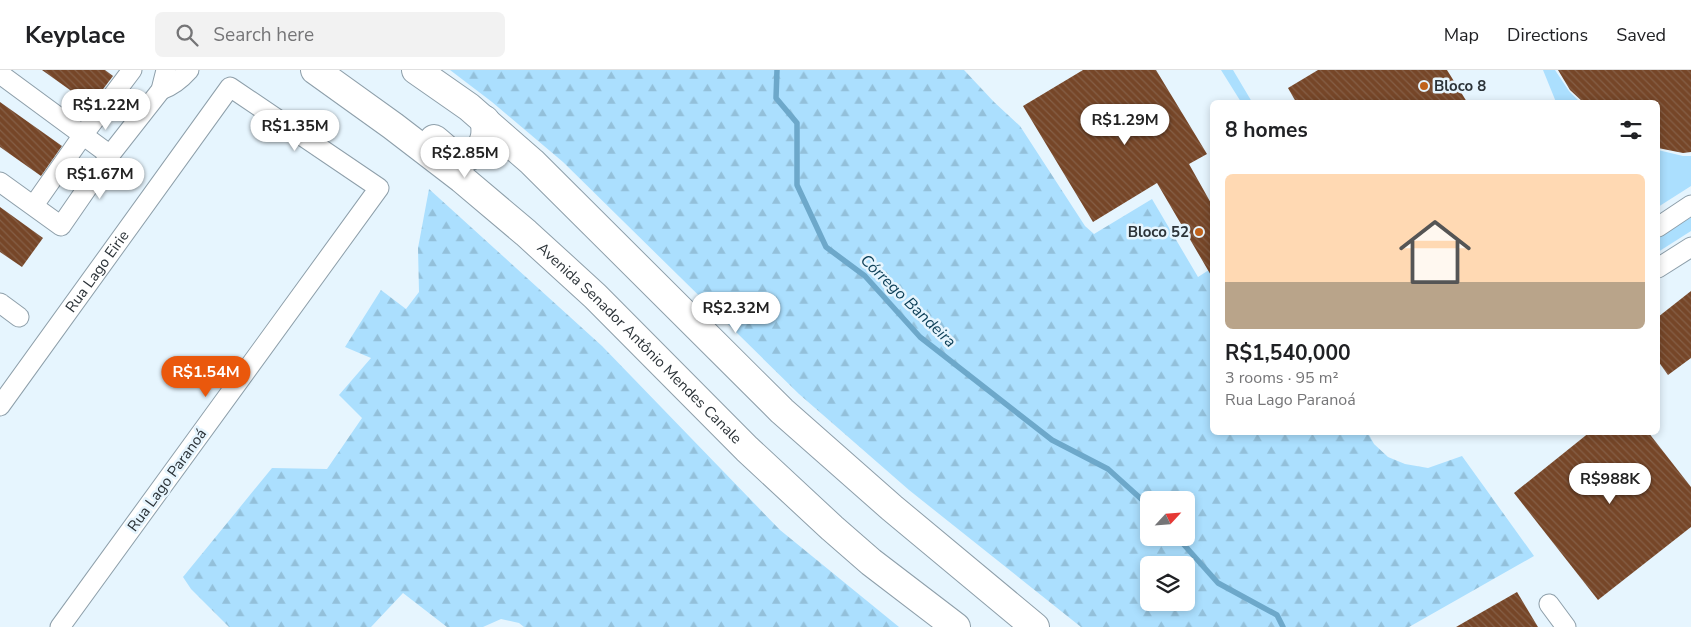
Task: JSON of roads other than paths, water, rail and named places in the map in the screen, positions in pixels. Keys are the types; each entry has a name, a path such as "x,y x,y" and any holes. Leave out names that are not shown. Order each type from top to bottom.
{"main road":[{"name":"Avenida Senador Antônio Mendes Canale","path":"316,70 462,179 526,233 595,296 746,449 824,521 870,562 956,627"},
{"path":"416,70 470,107 532,162 782,411 892,508 1035,627"},
{"path":"393,126 410,127 424,132 456,156 465,158 472,155 482,144 485,137 485,120"}],"street":[{"path":"34,205 132,70"},
{"path":"0,182 61,226 110,155 161,90 166,70"},
{"path":"161,90 176,83 189,70"},
{"path":"0,74 110,155"},
{"name":"Rua Lago Eirie","path":"0,406 230,87 379,188"},
{"name":"Rua Lago Paranoá","path":"60,627 379,188"},
{"path":"1660,226 1691,205"},
{"path":"1660,267 1691,247"},
{"path":"0,303 19,317"},
{"path":"1549,604 1566,627"}],"waterway":[{"name":"Córrego Bandeira","path":"777,70 776,98 797,123 797,185 826,247 865,276 920,337 1052,440 1108,469 1140,498"},
{"name":"Córrego Bandeira","path":"1185,546 1218,583 1277,615 1283,627"}],"place":[{"name":"Bloco 8","path":"1424,86"},
{"name":"Bloco 52","path":"1199,232"}]}
